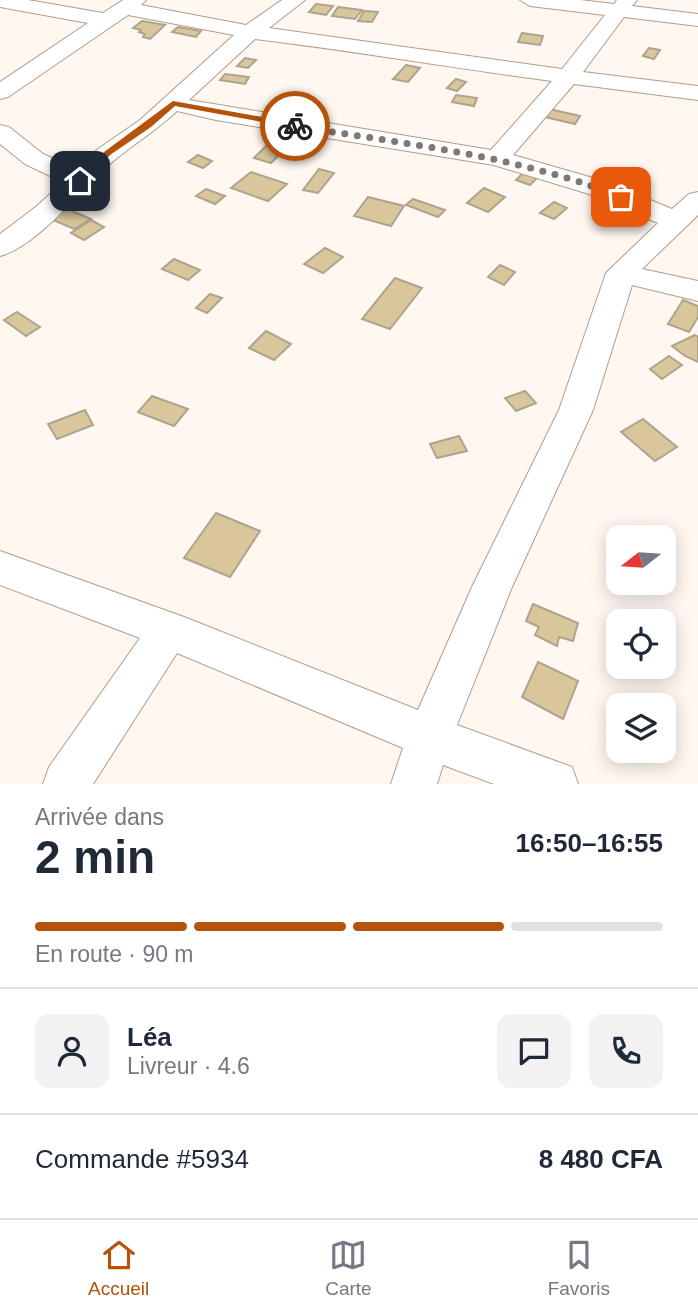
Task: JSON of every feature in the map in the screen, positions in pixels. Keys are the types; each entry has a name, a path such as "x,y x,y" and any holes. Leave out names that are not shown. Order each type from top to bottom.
{"street":[{"path":"0,247 47,212 107,153 148,125 250,32 295,0"},
{"path":"530,0 623,5 698,20"},
{"path":"0,1 106,20"},
{"path":"0,92 130,4 250,32 567,78 698,93"},
{"path":"497,158 567,78 623,5"},
{"path":"173,103 229,115 497,158 586,183 677,221"},
{"path":"0,132 34,159 80,181"},
{"path":"414,784 429,737 492,587 576,410 621,273 698,200"},
{"path":"621,273 698,291"},
{"path":"0,568 169,630 429,737 555,784"},
{"path":"66,784 169,630"}],"building":[{"path":"316,4 333,6 326,15 309,12"},
{"path":"338,7 362,10 355,19 332,16"},
{"path":"364,11 378,12 372,22 358,21"},
{"path":"142,21 165,25 150,39 143,37 145,34 139,32 141,30 133,28"},
{"path":"178,27 201,31 196,37 172,32"},
{"path":"522,33 543,36 540,45 518,42"},
{"path":"649,48 660,50 654,59 643,56"},
{"path":"245,58 256,60 248,68 237,66"},
{"path":"406,65 420,68 408,82 393,79"},
{"path":"225,74 249,77 245,84 220,80"},
{"path":"456,79 466,82 457,91 447,88"},
{"path":"456,95 477,98 474,106 452,102"},
{"path":"549,109 580,116 575,124 545,117"},
{"path":"266,146 283,151 271,163 254,158"},
{"path":"198,155 212,161 203,168 188,162"},
{"path":"319,169 334,173 318,193 303,190"},
{"path":"251,172 287,184 268,201 231,188"},
{"path":"523,173 537,178 530,185 516,180"},
{"path":"484,188 505,197 488,212 467,203"},
{"path":"206,189 225,196 215,204 196,196"},
{"path":"368,197 404,206 391,226 354,216"},
{"path":"413,199 445,210 438,217 406,205"},
{"path":"554,202 567,208 554,219 540,213"},
{"path":"60,206 91,219 74,229 46,217"},
{"path":"616,210 625,213 619,226 605,220"},
{"path":"91,220 104,227 84,240 71,233"},
{"path":"325,248 343,257 323,273 304,264"},
{"path":"174,259 200,270 188,280 162,269"},
{"path":"500,265 515,272 504,285 488,277"},
{"path":"395,278 422,288 390,329 362,319"},
{"path":"210,294 222,298 207,313 196,308"},
{"path":"683,300 698,306 698,317 689,332 668,324"},
{"path":"17,312 40,327 26,336 4,320"},
{"path":"266,331 291,344 274,360 249,348"},
{"path":"695,335 698,337 698,362 672,346"},
{"path":"669,356 682,365 662,379 650,369"},
{"path":"525,391 536,403 516,411 505,398"},
{"path":"152,396 188,409 174,426 138,412"},
{"path":"85,410 93,425 57,439 48,424"},
{"path":"643,419 677,447 655,461 621,432"},
{"path":"459,436 467,451 437,458 430,444"},
{"path":"216,513 260,531 230,577 184,558"},
{"path":"533,604 578,623 573,641 559,637 557,646 535,635 539,627 526,621"},
{"path":"538,662 578,681 563,719 522,697"}],"way so far":[{"path":"295,126 497,158 561,174 621,197"}],"route":[{"path":"80,181 107,153 148,125 173,103 295,126"}]}
